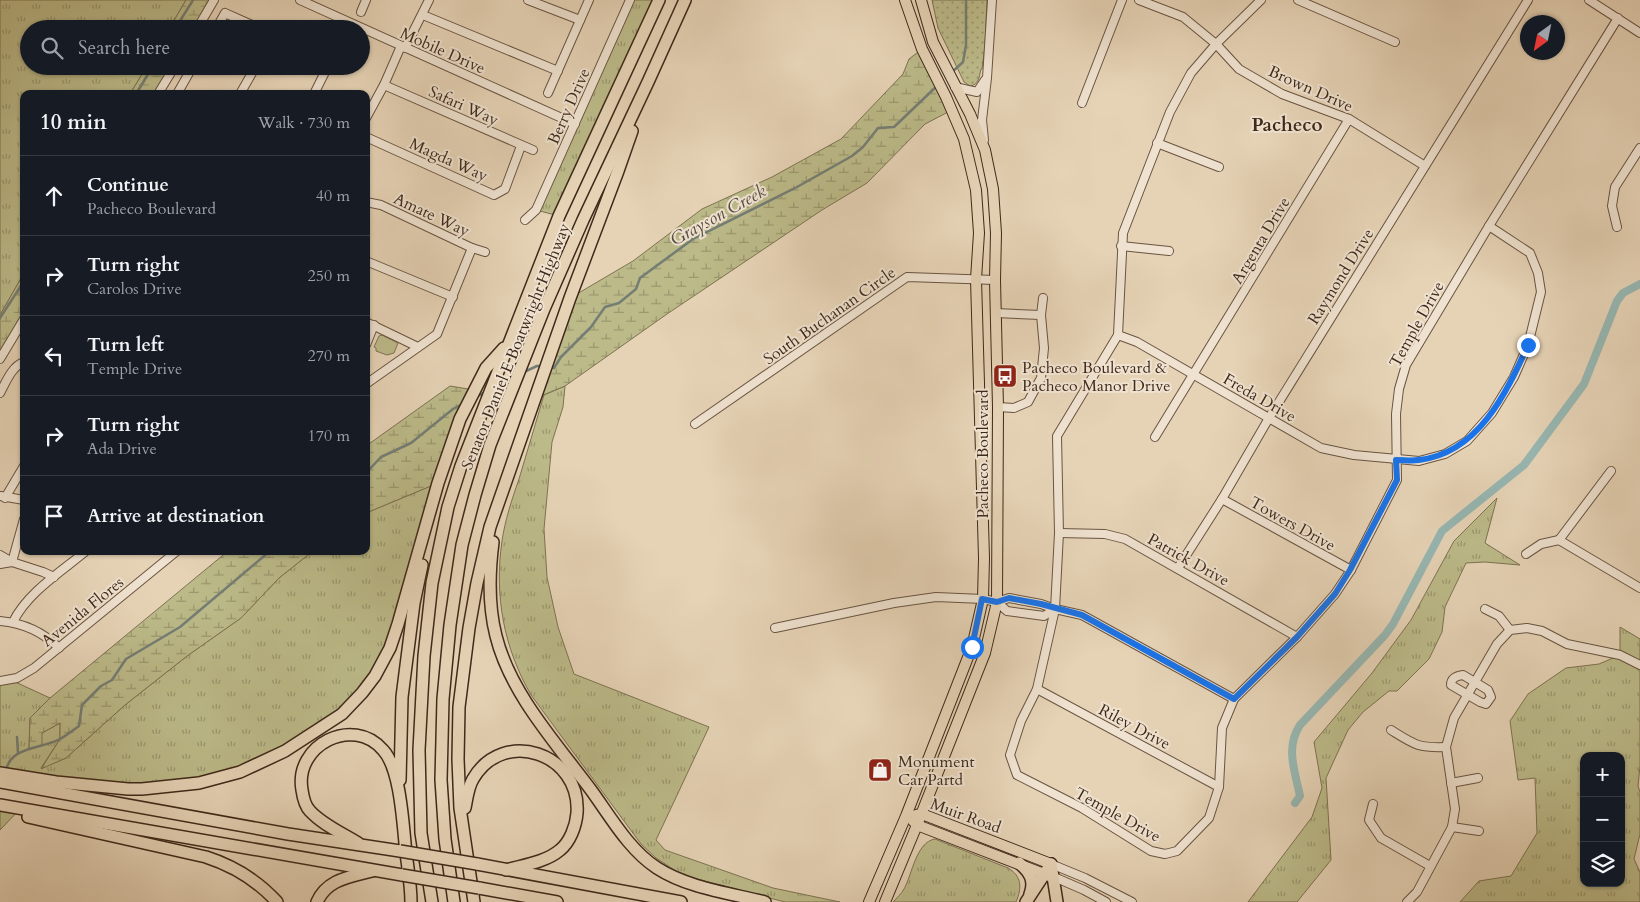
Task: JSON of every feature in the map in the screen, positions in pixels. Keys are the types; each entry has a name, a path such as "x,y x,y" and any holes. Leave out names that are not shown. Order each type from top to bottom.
{"highway":[{"name":"Senator Daniel E Boatwright Highway","path":"432,902 421,833 419,750 424,656 432,583 448,507 461,466 559,216 659,0"},
{"name":"Senator Daniel E Boatwright Highway","path":"454,902 445,839 441,780 443,699 450,625 462,545 474,495 490,445 544,308 685,0"},
{"path":"474,902 460,808 458,760 459,707 477,583 490,527 570,298 618,171 648,82"},
{"path":"0,773 56,782 128,789 199,783 240,772 285,752 342,714 375,676 390,648 438,482 460,419 486,368 509,344"},
{"path":"400,797 402,697 414,603 438,482"},
{"path":"505,485 493,541 490,596 496,636 508,671 517,688 627,839 647,860 668,874 682,880 764,902"},
{"path":"361,846 322,821 309,810 303,798 300,781 303,766 310,754 329,739 342,735 357,736 374,741 384,750 392,765 400,797 412,900"},
{"path":"464,830 464,812 472,779 483,766 495,757 513,751 537,753 556,763 566,772 575,789 577,806 576,822 570,838 561,850 548,858 506,870"},
{"path":"0,782 288,834 477,864 681,902"},
{"path":"2,805 21,811 557,902"},
{"path":"21,811 26,816 206,857 224,863 256,882 277,902"},
{"path":"1019,864 1028,870 1032,880 1033,887 1028,899"},
{"path":"1051,864 1049,876 1057,902"},
{"path":"317,902 328,887 338,880 376,870"},
{"path":"1028,899 1049,876"},
{"path":"515,894 529,902"}],"main road":[{"name":"Pacheco Boulevard","path":"869,902 906,816 972,647 982,599 984,558 976,280 979,233 976,190 964,139 946,96 922,49 905,0"},
{"name":"Pacheco Boulevard","path":"885,902 922,814 984,653 997,602 998,408 995,280 996,234 993,189 985,150 970,114 933,42 920,0"},
{"name":"Muir Road","path":"906,816 922,814 1051,864"},
{"name":"Muir Road","path":"906,816 917,824 1049,876"}],"street":[{"path":"202,20 214,0"},
{"name":"Mobile Drive","path":"300,0 344,20"},
{"path":"361,12 366,0"},
{"path":"370,111 403,47 423,15 429,0"},
{"path":"528,0 580,20"},
{"path":"548,93 589,0"},
{"name":"Berry Drive","path":"525,220 536,210 630,0"},
{"path":"985,150 982,120 992,0"},
{"path":"1082,103 1122,0"},
{"name":"Brown Drive","path":"1139,0 1160,4 1183,17 1216,44 1239,70 1282,94 1349,119 1425,166"},
{"name":"Temple Drive","path":"1261,0 1216,44 1191,73 1170,112 1122,234 1118,335 1056,436 1059,533 1055,609 1038,689 1021,721 1010,755 1017,775 1082,808 1151,851 1165,854 1177,851 1208,818 1219,786 1222,728 1234,699 1297,637 1335,594 1350,570 1397,480 1396,414 1398,389 1406,365 1489,226 1618,18"},
{"path":"1298,0 1395,42"},
{"name":"Raymond Drive","path":"1178,568 1222,500 1269,418 1528,0"},
{"path":"1589,0 1640,33"},
{"path":"221,20 225,13 240,20"},
{"path":"423,15 558,71"},
{"name":"Mobile Drive","path":"370,32 575,124"},
{"path":"160,90 170,75"},
{"path":"179,90 188,75"},
{"path":"242,90 251,75"},
{"path":"316,90 324,75"},
{"path":"955,87 977,92 987,78"},
{"name":"Safari Way","path":"384,85 533,150"},
{"name":"Argenta Drive","path":"1155,437 1349,119"},
{"name":"Magda Way","path":"370,139 494,195 505,189 522,146"},
{"path":"1157,143 1220,167"},
{"path":"1617,227 1612,206 1615,187 1640,148"},
{"name":"Amate Way","path":"370,203 381,205 472,248 485,252"},
{"name":"Freda Drive","path":"1118,335 1137,342 1321,448 1354,455 1396,460 1419,461 1445,454 1467,441 1492,413 1514,377 1528,345 1542,292 1538,273 1530,252 1489,226"},
{"path":"1121,246 1169,251"},
{"path":"370,381 437,334 472,248"},
{"path":"370,262 453,297"},
{"name":"South Buchanan Circle","path":"695,424 907,277 995,280"},
{"path":"998,408 1014,408 1028,402 1041,378 1044,348 1041,315 1043,298"},
{"path":"996,313 1041,315"},
{"path":"370,324 418,347"},
{"path":"0,359 20,326"},
{"path":"0,393 14,368 20,364"},
{"path":"1526,554 1541,544 1559,540 1611,471"},
{"path":"20,472 2,497 20,499"},
{"name":"Towers Drive","path":"1222,500 1350,570"},
{"path":"12,562 20,533"},
{"name":"Patrick Drive","path":"1059,533 1105,534 1125,540 1178,568 1297,637"},
{"path":"1559,540 1640,588"},
{"path":"0,555 12,562 43,572 54,578"},
{"path":"14,622 22,607 40,588 81,555"},
{"name":"Avenida Flores","path":"0,681 11,680 25,674 172,555"},
{"path":"0,564 12,562"},
{"path":"775,628 888,604 936,597 982,599 997,602 1007,610 1044,616 1055,609"},
{"path":"997,602 1009,598 1082,615 1234,699"},
{"path":"1485,609 1499,616 1510,630"},
{"path":"0,621 14,622 42,633 59,648"},
{"path":"1407,902 1417,892 1452,827 1455,809 1446,747 1454,718 1497,644 1510,630 1527,628 1542,630 1567,644 1620,655 1640,665"},
{"path":"1463,675 1474,682 1488,690 1491,697 1486,704 1450,686 1456,676 1463,675"},
{"name":"Riley Drive","path":"1038,689 1219,786"},
{"path":"1391,730 1412,744 1426,748 1446,747"},
{"path":"1451,783 1478,778"},
{"path":"1373,804 1369,820 1381,838 1430,866"},
{"path":"1452,827 1479,831"},
{"name":"Muir Road","path":"1051,864 1132,902"},
{"name":"Muir Road","path":"1049,876 1084,890 1106,902"}],"green space":[{"path":"0,0 186,0 174,20 20,20 20,75 142,75 132,90 20,90 20,280 0,315"},
{"path":"186,0 214,0 202,20 174,20"},
{"path":"630,0 659,0 559,216 536,210"},
{"path":"932,0 987,0 982,69 978,80 973,85 970,86 964,82 938,28"},
{"path":"922,49 952,110 925,124 867,183 822,210 667,314 565,386 536,398 570,298 633,261 702,209 772,177 841,139 903,74 909,59"},
{"path":"142,75 169,75 160,90 132,90"},
{"path":"20,280 20,326 0,359 0,315"},
{"path":"382,335 398,343 394,353 387,355 376,351 374,347 379,336"},
{"path":"450,386 474,390 438,483 370,511 370,443"},
{"path":"565,386 563,407 552,442 544,529 547,577 558,627 574,674 709,727 656,840 665,850 773,888 840,902 785,902 697,879 676,871 656,858 641,844 531,695 514,659 503,621 499,582 502,541 509,510 544,395"},
{"path":"438,483 390,648 342,714 259,764 176,786 78,795 0,782 0,681 11,680 50,698 30,718 29,749 42,733 60,723 60,739 41,768 66,758 125,705 187,656 241,618 279,578 308,555 370,555 370,511"},
{"path":"1497,498 1485,543 1520,565 1485,562 1466,563 1445,607 1442,632 1429,659 1397,691 1389,691 1363,712 1348,730 1326,778 1331,860 1297,902 1248,902 1312,817 1322,788 1314,742 1372,673 1411,620 1454,541"},
{"path":"223,555 308,555 279,578 241,618 187,656 125,705 66,758 41,769 60,739 60,723 42,733 42,745 29,749 30,718 50,698"},
{"path":"1620,627 1640,639 1640,766 1638,786 1640,792 1640,834 1634,859 1640,872 1640,902 1460,902 1479,881 1511,876 1537,833 1535,778 1518,780 1510,721 1528,694 1566,668 1599,664 1620,655"},
{"path":"0,804 21,808 0,830"},
{"path":"935,839 1013,871 1020,883 1016,902 893,902 904,889 915,860 923,846"}],"waterway":[{"path":"181,20 193,0"},
{"name":"Grayson Creek","path":"951,73 963,62 966,45 966,0"},
{"path":"138,90 148,75"},
{"name":"Grayson Creek","path":"550,367 554,368 561,357 591,327 605,307 619,303 636,289 640,278 693,239 797,187 852,156 863,147 878,128 894,127 938,85"},
{"path":"1295,803 1300,796 1292,760 1292,751 1295,734 1300,725 1385,635 1393,624 1442,531 1524,465 1584,384 1617,301 1623,293 1640,284"},
{"path":"0,318 20,287"},
{"name":"Grayson Creek","path":"524,372 537,366 542,366"},
{"name":"Grayson Creek","path":"497,386 513,378"},
{"name":"Grayson Creek","path":"475,397 486,392"},
{"name":"Grayson Creek","path":"370,469 381,457 411,443 453,409 464,403"},
{"name":"Grayson Creek","path":"6,771 9,763 20,753 60,739 79,726 82,705 101,686 112,680 126,659 180,627 265,555"},
{"path":"17,737 18,753"}],"place":[{"name":"Pacheco Boulevard & Pacheco Manor Drive","path":"1005,376"},
{"name":"Monument Car Partd","path":"880,770"}],"district":[{"name":"Pacheco","path":"1287,124"}],"route":[{"path":"972,647 982,599 997,602 1009,598 1041,604 1082,615 1234,699 1297,637 1335,594 1350,570 1397,480 1396,460 1419,461 1445,454 1467,441 1492,413 1514,377 1528,345"}]}
